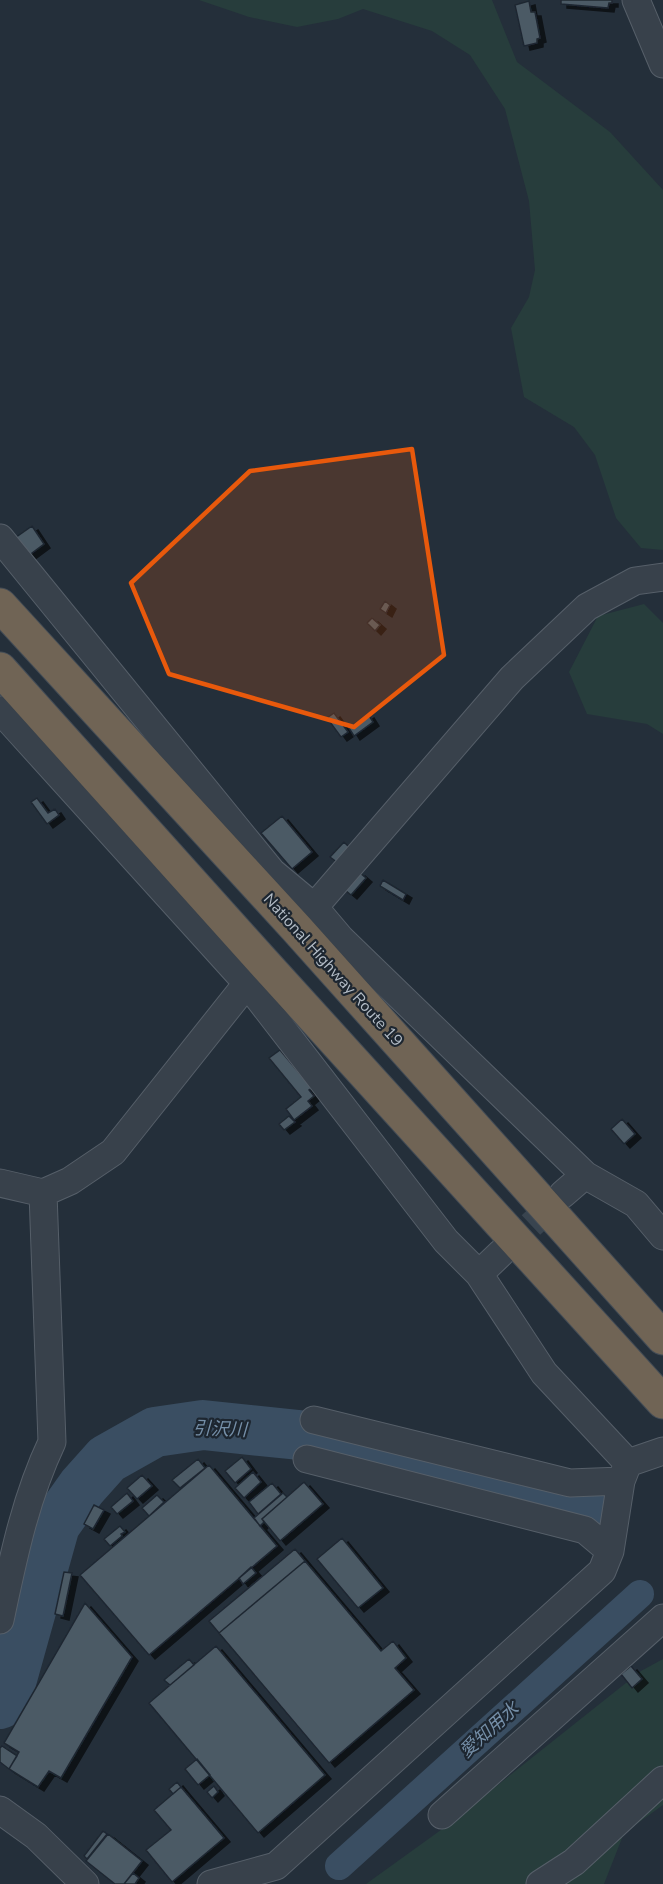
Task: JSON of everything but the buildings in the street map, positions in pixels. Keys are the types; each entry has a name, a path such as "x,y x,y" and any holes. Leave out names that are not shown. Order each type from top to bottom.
{"highway":[{"name":"National Highway Route 19","path":"0,605 305,917 663,1338"},
{"path":"0,669 255,973 663,1402"}],"street":[{"path":"636,0 663,64"},
{"path":"0,538 272,872 305,917 341,939 585,1174 636,1204 663,1236"},
{"path":"305,917 512,678 587,607 635,581 663,577"},
{"path":"0,710 255,973 446,1241 479,1274 544,1373 624,1472 610,1551 602,1571 276,1866 212,1884"},
{"path":"0,1183 43,1193 70,1181 113,1152 255,973"},
{"path":"563,1194 585,1174"},
{"path":"0,1620 21,1525 39,1468 52,1442 43,1193"},
{"path":"479,1274 501,1253"},
{"path":"314,1420 570,1483 624,1472 663,1451"},
{"path":"307,1459 585,1530 610,1551"},
{"path":"442,1815 663,1618"},
{"path":"540,1884 574,1862 663,1780"},
{"path":"0,1810 36,1836 85,1884"}],"highlighted area":[{"path":"412,449 444,655 354,727 169,674 131,583 250,471"}],"green space":[{"path":"199,0 492,0 517,62 610,132 663,190 663,550 641,548 616,518 595,455 574,427 524,397 511,328 529,297 535,270 529,201 505,109 470,55 432,31 363,9 338,19 297,27 249,17"},
{"path":"644,604 663,623 663,734 647,724 587,714 569,672 598,616"},
{"path":"663,1659 663,1805 624,1833 604,1884 366,1884 445,1827 641,1671"}],"waterway":[{"name":"引沢川","path":"0,1704 8,1693 55,1525 82,1487 107,1459 155,1432 203,1425 299,1435 602,1511"},
{"name":"愛知用水","path":"339,1866 640,1594"}],"tunnel":[{"path":"501,1253 563,1195"}]}
